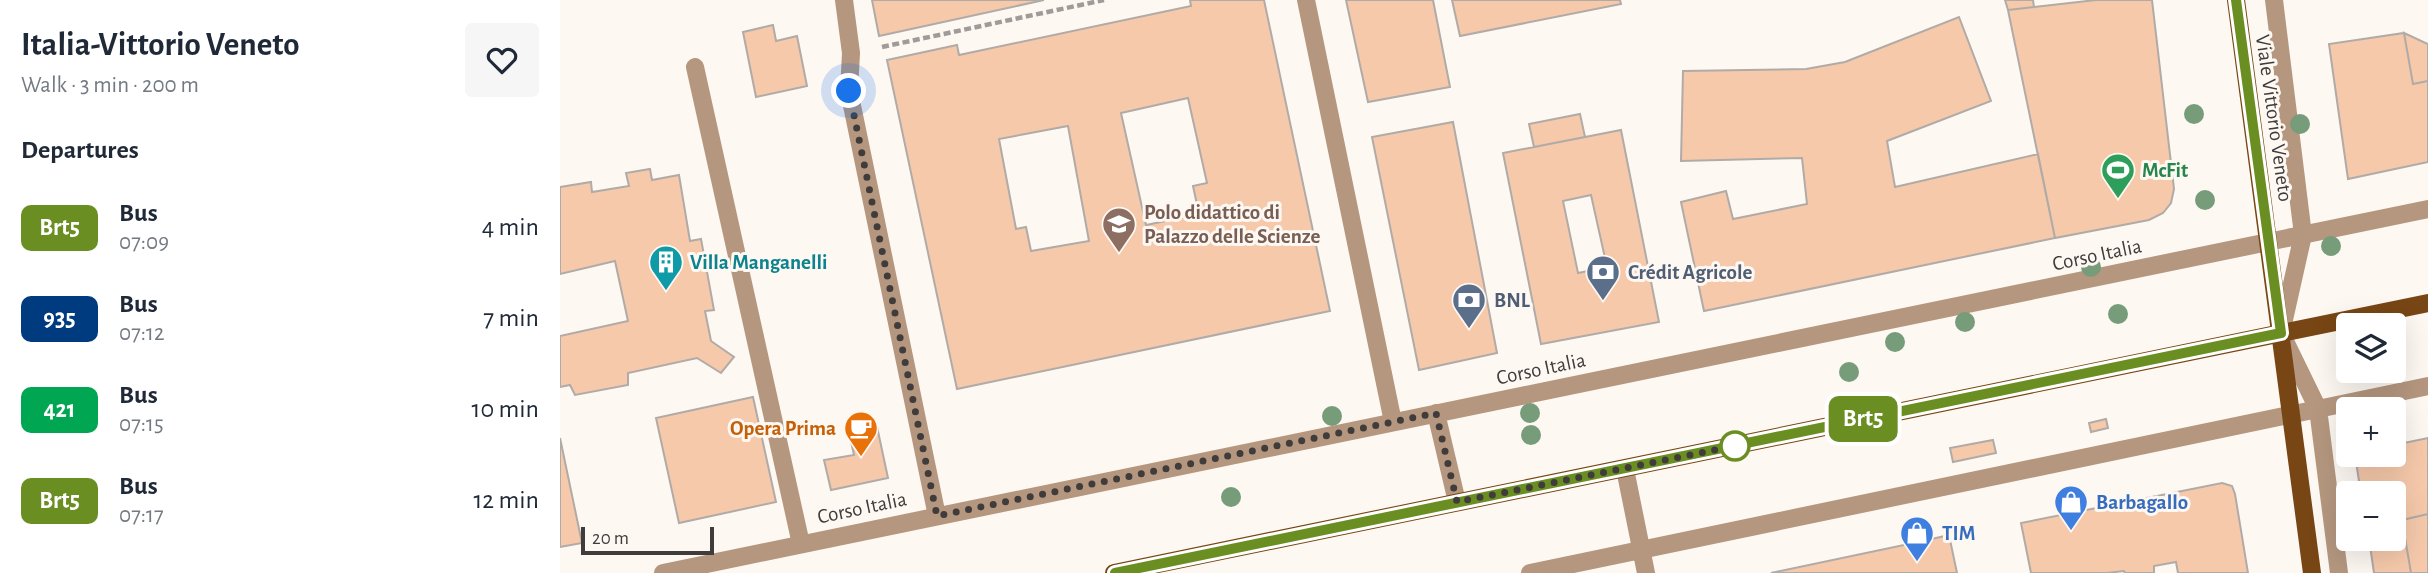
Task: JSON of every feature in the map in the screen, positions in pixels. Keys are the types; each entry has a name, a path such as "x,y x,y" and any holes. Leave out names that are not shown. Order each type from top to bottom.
{"main road":[{"name":"Viale Vittorio Veneto","path":"2236,0 2312,573"},
{"path":"1114,573 2428,303"}],"street":[{"path":"844,0 851,53 849,91 937,516"},
{"path":"1306,0 1393,422"},
{"path":"2274,0 2303,235 2281,333 2318,409 2339,573"},
{"path":"695,67 802,544"},
{"name":"Corso Italia","path":"663,573 2428,209"},
{"path":"1530,573 2428,386"},
{"path":"1436,413 1457,502"},
{"path":"1625,468 1646,573"}],"path":[{"path":"851,53 1104,0"}],"building":[{"path":"872,0 1044,0 879,36"},
{"path":"1190,0 1264,0 1330,311 957,389 887,60 957,45 959,55 1191,6","holes":["1188,98 1207,183 1193,186 1199,214 1146,225 1121,113","1068,126 1089,241 1031,251 1026,227 1016,229 999,139"]},
{"path":"1346,0 1433,0 1450,87 1368,102"},
{"path":"1452,0 1620,0 1621,4 1460,36"},
{"path":"2005,0 2033,0 2034,7 2008,10"},
{"path":"2096,0 2152,0 2174,189 2171,203 2163,213 2149,220 2055,238 2008,10"},
{"path":"1959,17 1991,101 1887,141 1895,187 2038,154 2055,238 1704,311 1681,202 1726,191 1733,219 1807,204 1802,158 1681,161 1683,71 1806,69 1845,62"},
{"path":"773,25 776,41 797,36 807,86 756,97 743,32"},
{"path":"2404,33 2413,84 2428,81 2428,162 2348,179 2329,44"},
{"path":"2404,33 2428,44 2428,81 2413,84"},
{"path":"1580,114 1585,137 1534,147 1529,124"},
{"path":"1453,122 1497,353 1419,370 1372,137"},
{"path":"1621,130 1659,322 1541,344 1503,153","holes":["1591,195 1607,267 1578,273 1563,201"]},
{"name":"Villa Manganelli","path":"650,169 652,180 679,175 690,241 701,239 714,310 705,311 711,341 734,357 721,373 697,358 628,373 628,385 575,395 570,385 560,387 560,336 628,321 615,261 560,274 560,187 591,182 592,192 629,186 626,173"},
{"path":"753,397 776,502 679,523 656,418"},
{"path":"2106,419 2108,428 2091,432 2089,423"},
{"name":"Opera Prima","path":"876,422 888,478 831,490 824,460 854,455 848,428"},
{"path":"560,438 582,543 560,547"},
{"path":"2428,438 2428,514 2406,519 2406,481 2359,481 2357,467 2406,467 2406,443"},
{"path":"1993,440 1996,453 1953,462 1950,448"},
{"path":"2222,483 2232,486 2235,494 2248,573 2178,573 2176,562 2154,566 2154,573 2031,573 2021,523"},
{"path":"2428,514 2428,573 2411,573 2406,544 2406,519"},
{"path":"1949,535 1957,573 1771,573 1923,541"},
{"path":"2406,544 2411,573 2374,573 2371,551 2406,551"}],"bus line":[{"name":"Brt5","path":"1115,573 2281,333 2236,0"}],"place":[{"name":"McFit","path":"2118,200"},
{"name":"Polo didattico di Palazzo delle Scienze","path":"1119,254"},
{"name":"Villa Manganelli","path":"666,292"},
{"name":"Crédit Agricole","path":"1603,302"},
{"name":"BNL","path":"1469,330"},
{"name":"Opera Prima","path":"861,458"},
{"name":"Barbagallo","path":"2071,532"},
{"name":"TIM","path":"1917,563"}],"route":[{"path":"849,91 937,516 1436,413 1457,502 1735,446"}]}
